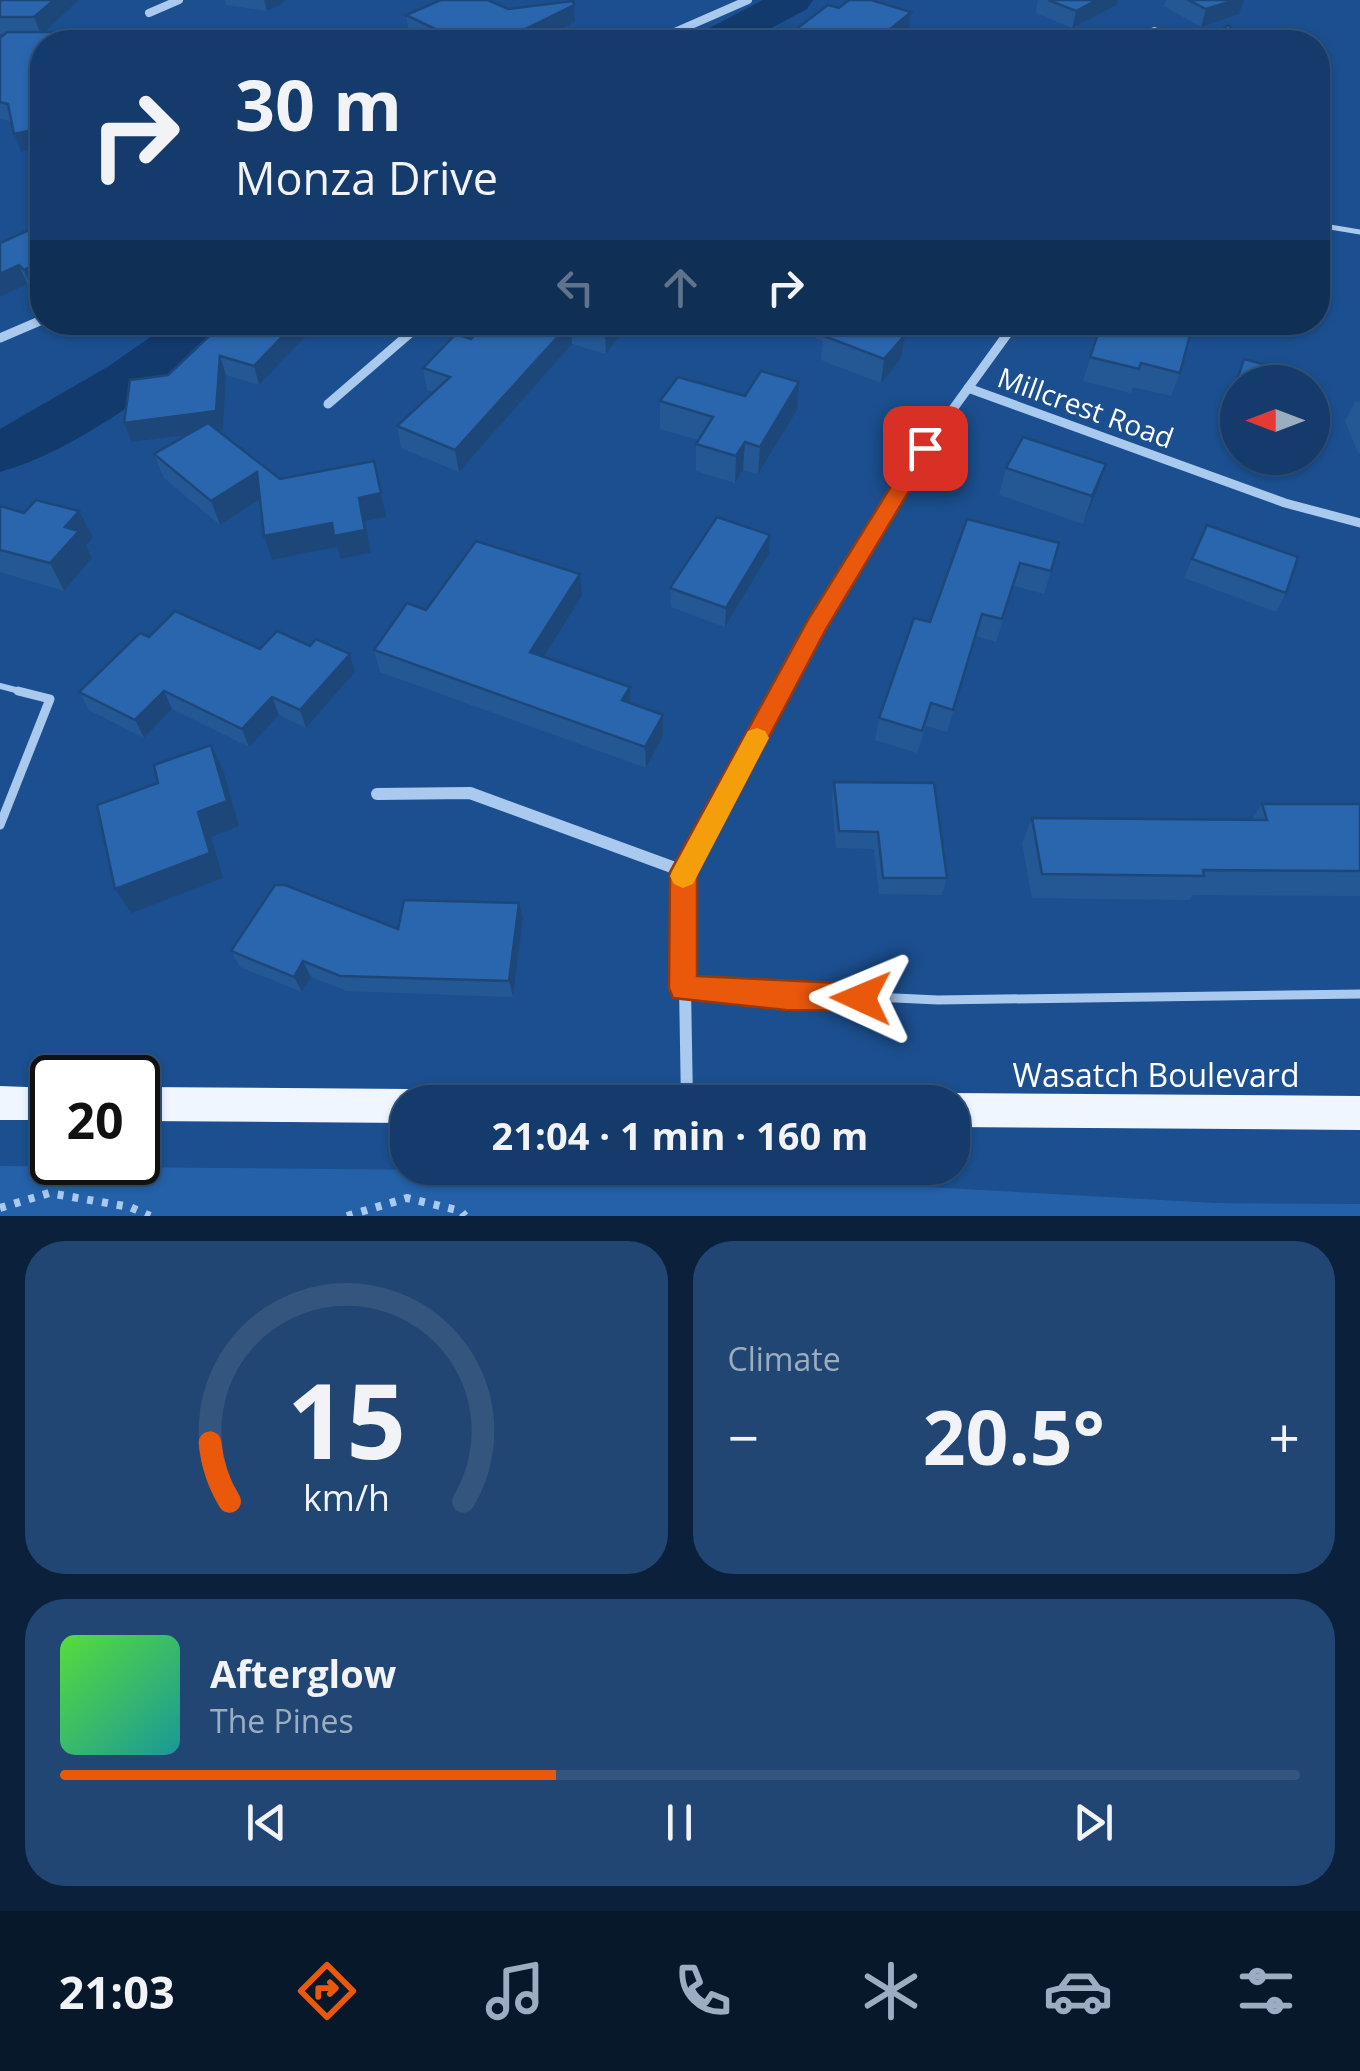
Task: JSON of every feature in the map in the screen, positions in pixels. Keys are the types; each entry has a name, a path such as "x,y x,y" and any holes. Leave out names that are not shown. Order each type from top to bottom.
{"main road":[{"path":"0,1104 30,1104"},
{"path":"160,1104 390,1106"},
{"name":"Wasatch Boulevard","path":"970,1110 1360,1113"}],"street":[{"path":"149,12 179,0"},
{"path":"679,30 748,0"},
{"path":"0,338 30,325"},
{"path":"328,404 409,335"},
{"path":"686,1085 684,872 904,478 1007,335"},
{"name":"Millcrest Road","path":"968,388 1286,503 1360,523"},
{"path":"376,794 470,793 684,872"}],"lane":[{"path":"1330,227 1360,232"},
{"path":"0,686 50,699 0,825"},
{"path":"683,988 786,997 1050,1000 1360,994"}],"path":[{"path":"0,1208 49,1193 130,1207 150,1216"},
{"path":"347,1216 408,1198 461,1211 465,1216"}],"shaded area":[{"path":"0,1166 30,1166 30,1185 160,1185 160,1167 390,1170 390,1185 891,1185 1215,1203 1360,1204 1360,1216 0,1216"}],"building":[{"path":"0,0 54,0 34,17 0,17"},
{"path":"441,0 488,0 508,9 573,1 574,5 523,30 437,30 406,15"},
{"path":"849,0 871,0 911,12 889,30 795,30 828,5 839,8"},
{"path":"1048,0 1097,0 1076,11"},
{"path":"1188,0 1235,0 1206,9"},
{"path":"7,32 30,32 30,131 14,134 8,104 0,102 0,38"},
{"path":"30,229 30,267 24,270 19,265 0,274 0,243"},
{"path":"210,335 284,335 254,366 220,356 216,411 124,423 130,380 168,375"},
{"path":"455,335 471,339 475,335 559,335 455,450 397,426 450,377 423,368"},
{"path":"824,335 905,335 884,359"},
{"path":"1098,335 1190,335 1180,373 1141,363 1139,369 1090,357"},
{"path":"1244,359 1266,365 1242,365"},
{"path":"761,371 799,382 760,447 745,442 736,456 696,444 713,417 660,401 678,377 745,396"},
{"path":"208,423 280,479 374,461 381,493 359,498 365,530 334,536 332,523 264,536 257,472 211,501 154,454"},
{"path":"1023,437 1106,464 1092,496 1006,468"},
{"path":"36,500 79,511 65,527 79,531 50,563 0,550 0,506 24,513"},
{"path":"717,517 770,535 726,608 670,588"},
{"path":"967,519 1059,543 1051,571 1020,563 1002,619 982,614 953,710 931,703 922,731 879,718 914,618 930,622"},
{"path":"1207,525 1298,557 1286,593 1192,559"},
{"path":"476,541 580,574 530,652 630,687 622,700 663,715 645,747 374,650 407,603 426,610"},
{"path":"175,611 260,649 277,631 310,646 316,639 350,654 300,710 272,697 242,729 164,691 135,720 79,692 140,633 149,637"},
{"path":"211,745 227,801 198,812 210,853 115,889 97,805 158,783 154,765"},
{"path":"834,782 934,783 947,878 883,878 878,832 839,831"},
{"path":"1262,804 1360,804 1360,871 1203,870 1204,876 1042,874 1032,818 1267,820"},
{"path":"275,885 285,885 398,929 404,900 519,903 509,981 340,976 303,961 294,977 231,951"}],"waterway":[{"path":"737,30 793,0"},
{"path":"0,452 129,379 191,335"}],"slow traffic":[{"path":"683,876 757,738"}],"route":[{"path":"861,998 786,997 683,988 684,872 817,624 925,448"}]}
